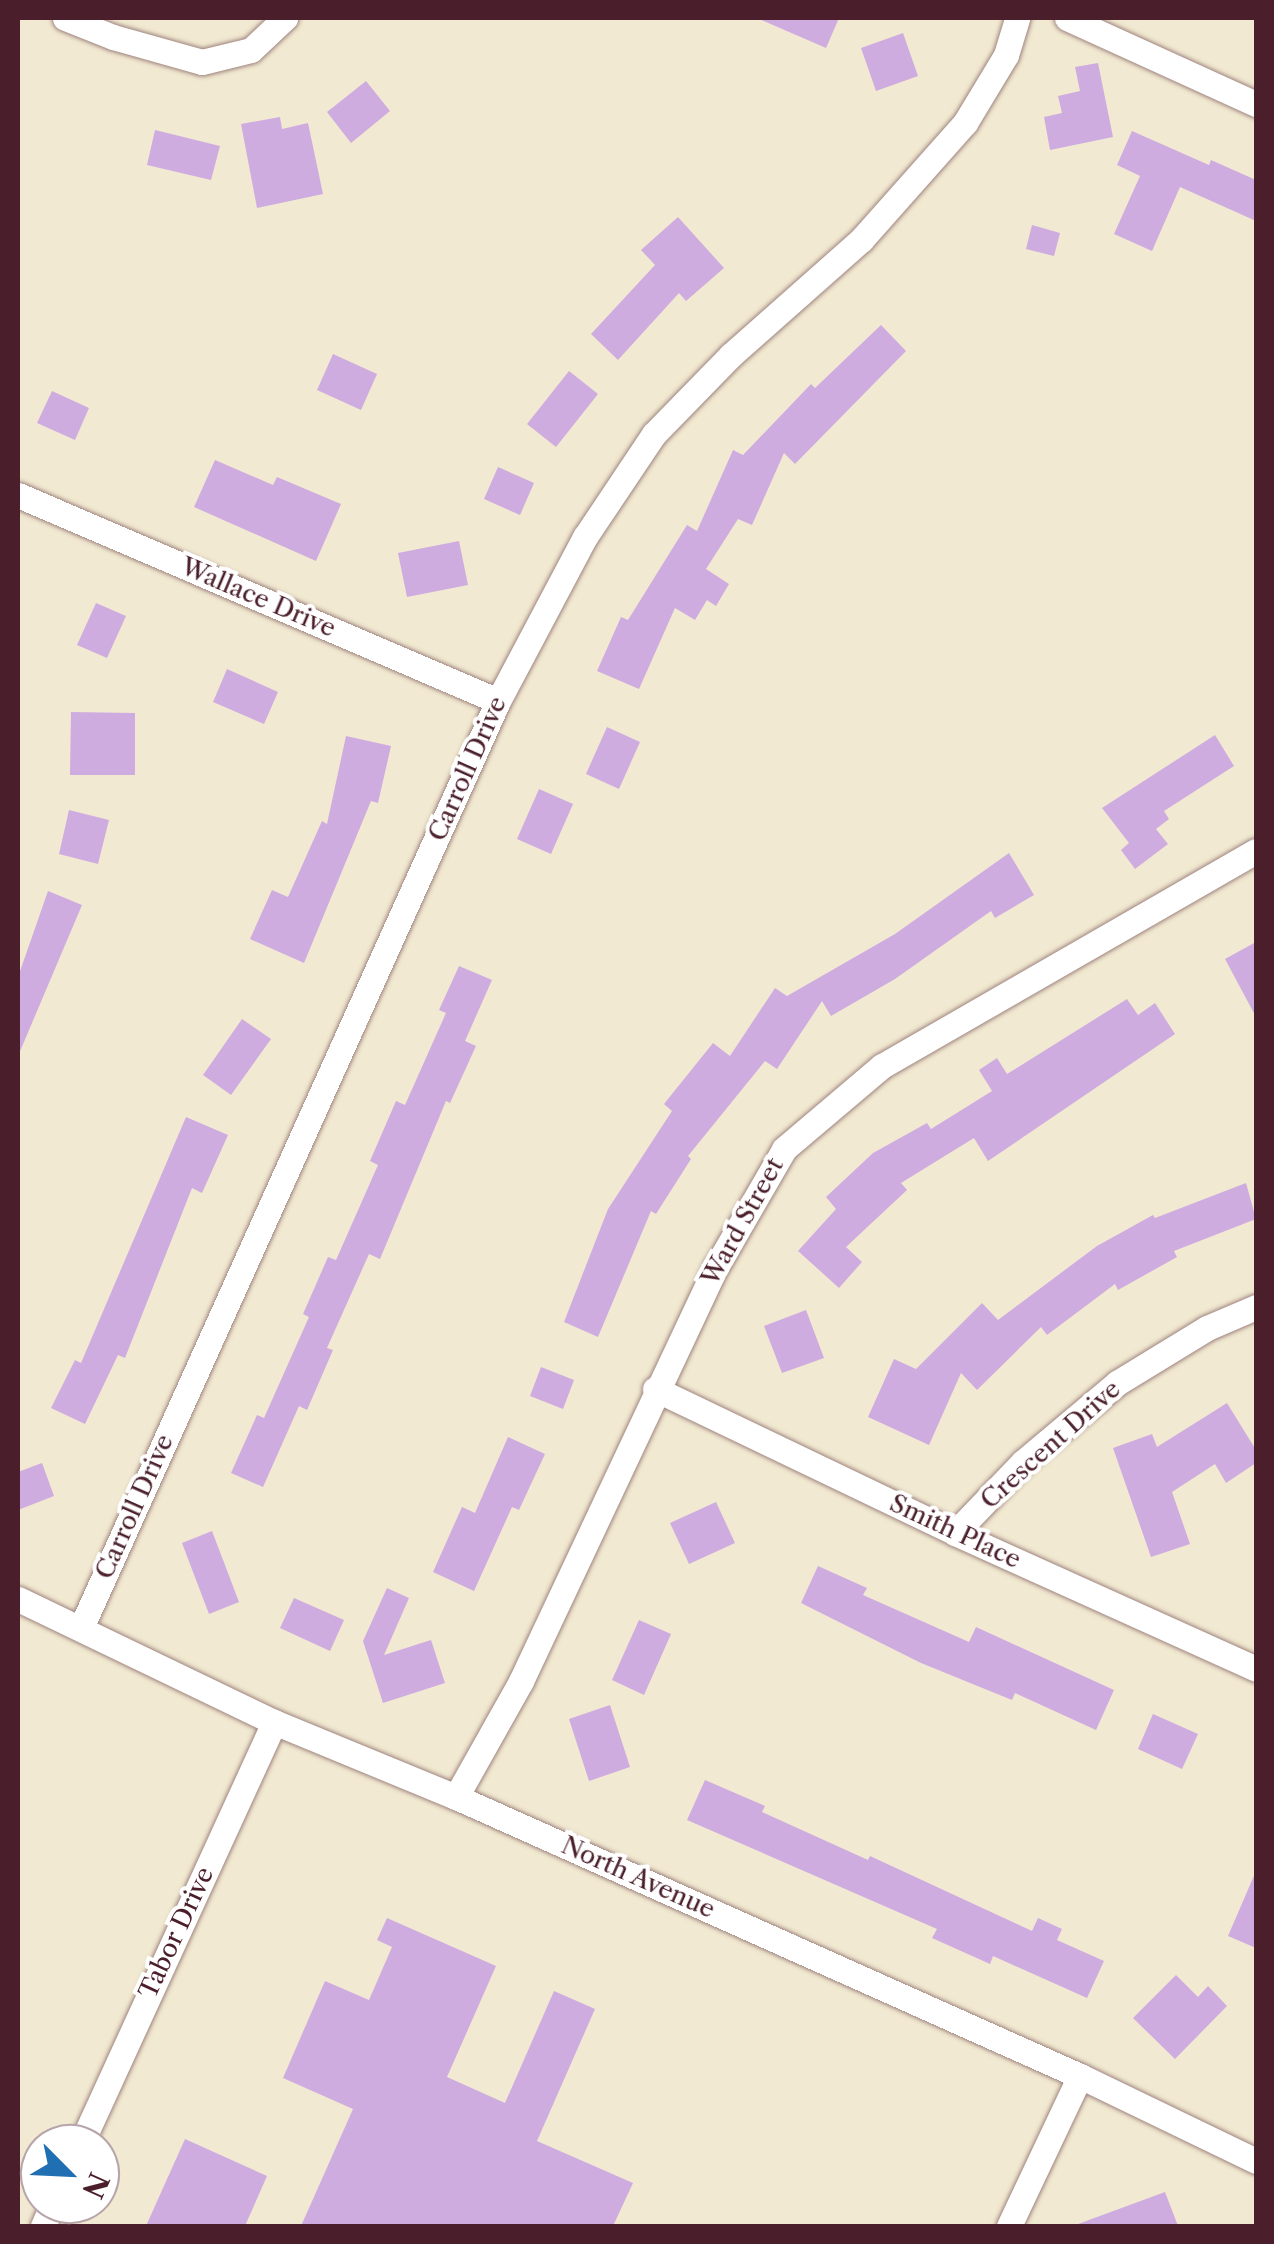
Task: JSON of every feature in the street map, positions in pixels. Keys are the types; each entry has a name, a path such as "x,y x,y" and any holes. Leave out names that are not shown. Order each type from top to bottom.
{"street":[{"path":"65,18 114,37 202,62 251,50 285,18"},
{"name":"Carroll Drive","path":"81,1628 498,701 586,537 654,434 731,355 861,240 965,123 1006,54 1017,18"},
{"path":"1067,18 1256,104"},
{"name":"Wallace Drive","path":"18,494 498,701"},
{"name":"Ward Street","path":"456,1798 521,1681 655,1389 742,1218 784,1149 882,1066 1256,851"},
{"name":"Crescent Drive","path":"955,1533 1024,1462 1117,1383 1207,1328 1256,1307"},
{"name":"Smith Place","path":"655,1389 955,1533 1256,1670"},
{"name":"North Avenue","path":"18,1600 274,1722 456,1798 1256,2158"},
{"name":"Tabor Drive","path":"90,2124 274,1722"},
{"path":"1010,2226 1080,2076"}],"building":[{"path":"757,18 839,18 826,48"},
{"path":"903,33 918,76 876,91 861,48"},
{"path":"1098,63 1113,137 1050,150 1044,117 1062,113 1058,96 1080,91 1075,67"},
{"path":"366,81 390,111 351,143 327,112"},
{"path":"280,117 282,129 308,123 323,194 257,208 241,124"},
{"path":"155,130 220,146 211,180 147,165"},
{"path":"1132,131 1209,165 1211,160 1256,180 1256,221 1180,187 1152,251 1114,234 1140,176 1117,165"},
{"path":"678,217 724,268 686,301 679,293 618,360 591,334 655,265 641,250"},
{"path":"1032,225 1060,233 1054,256 1026,249"},
{"path":"881,325 906,351 795,464 784,453 752,525 738,519 706,569 729,584 716,606 707,600 695,620 675,608 639,689 597,671 621,617 628,620 687,525 697,531 733,450 743,455 811,384 815,388"},
{"path":"333,354 377,374 361,410 317,390"},
{"path":"569,371 598,394 556,447 527,424"},
{"path":"52,391 89,408 75,440 37,423"},
{"path":"215,460 273,485 277,477 341,504 316,561 194,507"},
{"path":"498,467 534,483 520,515 484,499"},
{"path":"459,541 468,585 407,597 398,553"},
{"path":"96,603 126,616 107,658 77,645"},
{"path":"227,669 278,692 264,724 213,702"},
{"path":"71,712 135,713 135,775 70,775"},
{"path":"607,727 640,742 619,789 586,774"},
{"path":"1215,735 1234,766 1164,811 1169,819 1156,829 1168,844 1135,869 1121,850 1129,843 1102,808"},
{"path":"346,736 391,746 378,803 371,801 304,963 250,939 272,890 288,897 322,821 327,824"},
{"path":"539,789 573,804 551,854 517,839"},
{"path":"69,810 109,820 98,864 59,854"},
{"path":"1009,853 1034,895 995,918 991,911 895,979 831,1016 822,1001 777,1069 765,1061 688,1156 691,1159 656,1214 651,1211 598,1337 564,1322 608,1209 672,1111 664,1104 713,1043 730,1056 775,988 787,996 895,934"},
{"path":"48,891 82,905 18,1056 18,977"},
{"path":"1256,942 1256,1017 1225,959"},
{"path":"459,966 492,980 465,1041 476,1046 450,1103 446,1101 380,1259 369,1254 327,1348 333,1350 307,1410 299,1406 263,1487 231,1473 257,1415 264,1418 309,1317 303,1314 328,1257 336,1260 378,1165 370,1161 396,1101 405,1105 446,1013 439,1010"},
{"path":"1127,999 1138,1015 1155,1003 1175,1034 988,1161 974,1138 901,1183 907,1190 846,1247 862,1262 839,1288 798,1251 836,1209 826,1197 873,1153 927,1123 931,1129 992,1091 979,1070 997,1058 1007,1074"},
{"path":"242,1019 271,1039 231,1095 203,1075"},
{"path":"186,1117 228,1135 202,1193 192,1188 125,1358 118,1355 85,1424 51,1408 75,1360 81,1363"},
{"path":"1246,1183 1256,1219 1174,1251 1177,1257 1118,1290 1115,1284 1047,1335 1041,1327 977,1390 961,1373 929,1445 868,1417 894,1359 916,1369 982,1303 998,1320 1097,1246 1153,1215 1155,1218"},
{"path":"806,1310 824,1358 782,1373 764,1326"},
{"path":"541,1367 574,1380 563,1409 530,1396"},
{"path":"1227,1403 1256,1450 1256,1463 1226,1483 1215,1464 1172,1492 1190,1544 1151,1557 1113,1448 1152,1434 1157,1447"},
{"path":"508,1437 545,1454 519,1510 512,1507 474,1591 433,1572 462,1507 475,1513"},
{"path":"42,1463 54,1496 18,1510 18,1472"},
{"path":"716,1502 735,1543 689,1564 670,1523"},
{"path":"212,1531 239,1602 209,1614 182,1543"},
{"path":"818,1566 867,1588 863,1595 969,1642 976,1627 1114,1690 1096,1730 1015,1693 1012,1700 921,1663 801,1603"},
{"path":"387,1588 409,1598 384,1655 431,1640 445,1683 383,1703 363,1641"},
{"path":"294,1598 344,1620 330,1651 280,1628"},
{"path":"639,1620 671,1634 644,1695 612,1680"},
{"path":"610,1705 630,1767 589,1781 569,1719"},
{"path":"1153,1714 1198,1734 1182,1769 1138,1749"},
{"path":"705,1780 765,1806 762,1812 868,1860 870,1856 1032,1931 1038,1918 1062,1929 1057,1940 1104,1961 1087,1998 993,1956 990,1964 932,1938 937,1929 687,1820"},
{"path":"1256,1871 1256,1948 1228,1936"},
{"path":"387,1918 496,1966 447,2077 505,2103 554,1991 595,2009 537,2141 633,2183 613,2226 301,2226 353,2109 283,2078 325,1981 369,2000 392,1947 377,1940"},
{"path":"1176,1975 1198,1997 1208,1986 1227,2006 1175,2059 1133,2018"},
{"path":"185,2139 267,2176 245,2226 146,2226"},
{"path":"1165,2192 1178,2226 1078,2224"}]}
